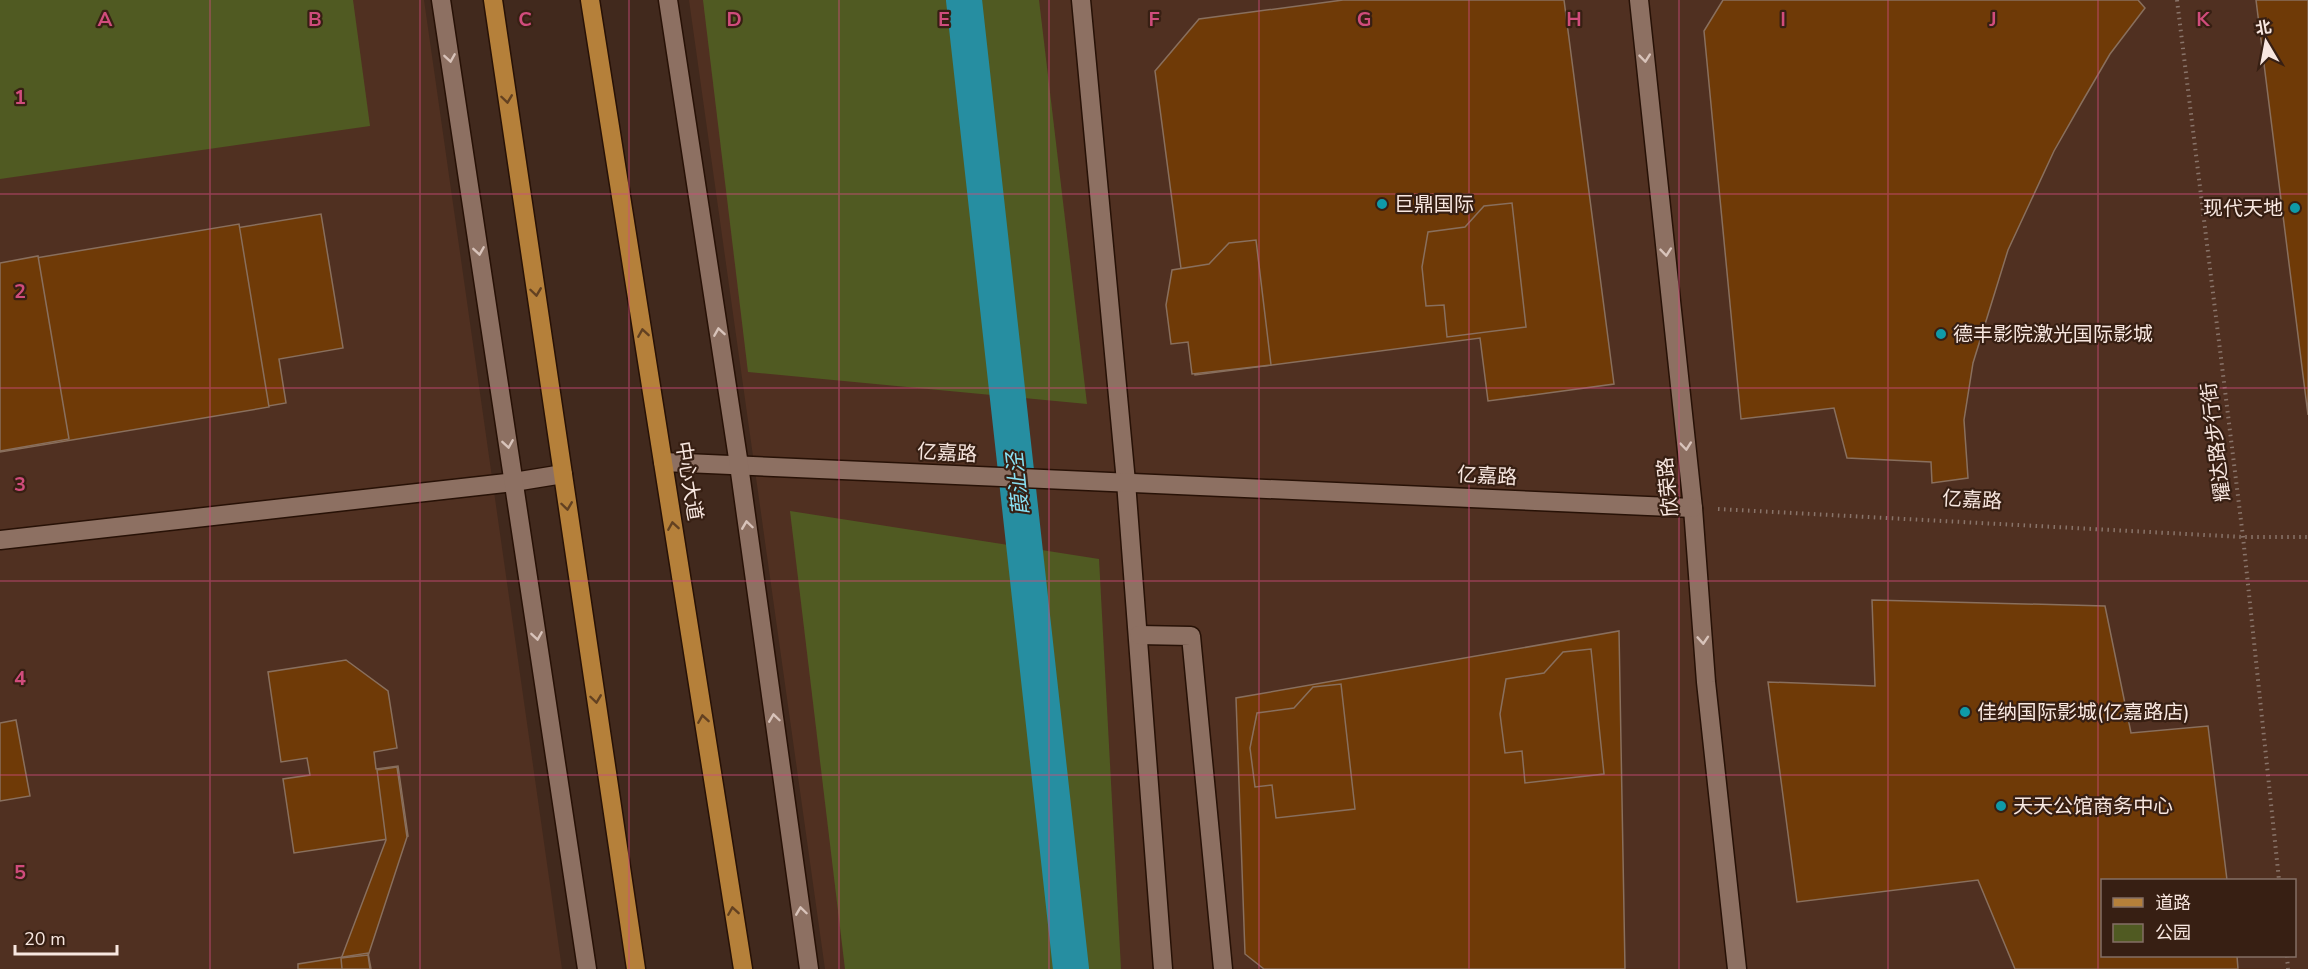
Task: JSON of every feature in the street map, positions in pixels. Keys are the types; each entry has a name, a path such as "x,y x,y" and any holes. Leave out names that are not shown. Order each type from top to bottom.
{"main road":[{"path":"493,0 636,969"},
{"name":"中心大道","path":"590,0 742,969"}],"street":[{"path":"441,0 587,969"},
{"path":"668,0 739,465 809,969"},
{"path":"1081,0 1139,635 1163,969"},
{"name":"欣荣路","path":"1639,0 1693,508 1706,682 1737,969"},
{"name":"亿嘉路","path":"663,462 1693,508"},
{"path":"0,540 514,482 563,474"},
{"path":"1139,635 1191,636 1222,969"}],"path":[{"name":"耀达路步行街","path":"2178,0 2243,537 2279,879"},
{"name":"亿嘉路","path":"1693,508 2243,537 2308,537"}],"shaded area":[{"path":"0,0 424,0 562,969 0,969"},
{"path":"689,0 2308,0 2308,969 825,969"}],"green space":[{"path":"0,0 353,0 370,126 0,179"},
{"path":"703,0 1039,0 1087,404 748,372"},
{"path":"790,511 1099,559 1121,969 845,969"}],"building":[{"name":"巨鼎国际","path":"1343,0 1564,0 1614,384 1488,401 1480,338 1195,375 1155,71 1199,19"},
{"path":"1723,0 2138,0 2145,8 2110,54 2054,151 2008,250 1973,363 1964,420 1968,478 1932,483 1931,462 1847,458 1834,408 1741,419 1704,31"},
{"name":"现代天地","path":"2256,0 2308,0 2308,415"},
{"path":"1512,203 1526,327 1447,337 1444,305 1426,306 1422,267 1428,232 1465,227 1484,206"},
{"path":"321,214 343,348 279,359 286,403 168,423 139,244"},
{"path":"239,224 269,407 0,452 0,264"},
{"path":"1256,240 1271,365 1192,374 1188,342 1171,344 1166,305 1172,270 1209,264 1229,243"},
{"path":"38,256 69,439 0,451 0,263"},
{"name":"天天公馆商务中心","path":"1872,600 2105,606 2131,733 2208,726 2227,879 2101,879 2101,957 2237,957 2238,969 2015,969 1978,880 1797,902 1768,682 1875,686"},
{"path":"1619,631 1625,969 1264,969 1245,954 1236,698"},
{"path":"1591,649 1604,774 1525,783 1522,751 1505,753 1500,714 1506,679 1544,673 1563,652"},
{"path":"346,660 388,691 397,748 374,752 376,769 398,766 408,836 294,853 283,779 310,775 307,758 281,762 268,672"},
{"path":"1341,684 1355,809 1276,818 1272,785 1255,787 1250,748 1257,713 1294,708 1313,687"},
{"path":"16,720 30,796 0,801 0,723"},
{"path":"397,767 407,837 368,956 370,969 343,969 341,959 386,840 377,770"},
{"path":"368,953 371,969 298,969 298,964"},
{"path":"368,955 370,969 342,969 341,958"}],"waterway":[{"name":"葭沚泾","path":"964,0 1071,969"}],"place":[{"name":"巨鼎国际","path":"1382,204"},
{"name":"现代天地","path":"2295,208"},
{"name":"德丰影院激光国际影城","path":"1941,334"},
{"name":"佳纳国际影城(亿嘉路店)","path":"1965,712"},
{"name":"天天公馆商务中心","path":"2001,806"}]}
